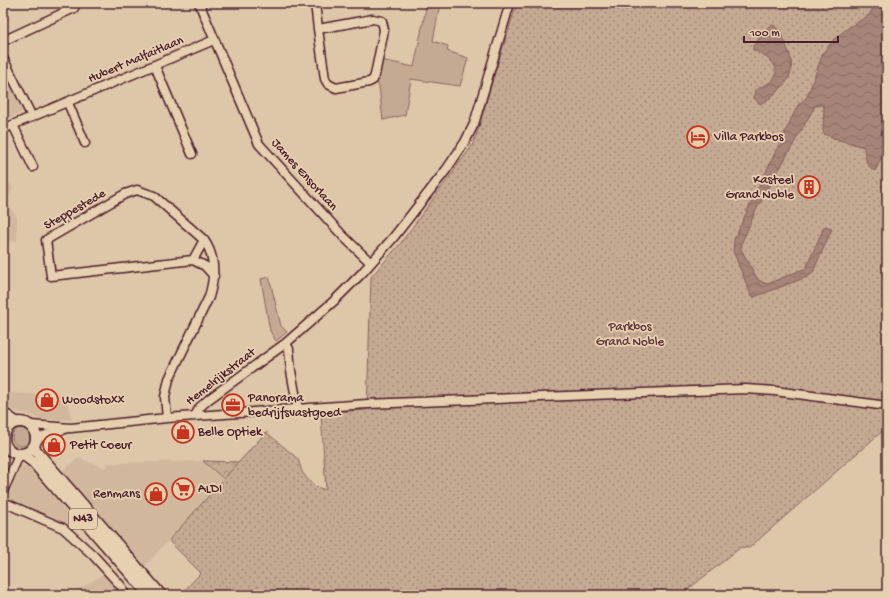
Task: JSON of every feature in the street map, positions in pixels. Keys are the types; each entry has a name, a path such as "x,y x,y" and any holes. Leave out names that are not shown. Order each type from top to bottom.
{"main road":[{"path":"3,413 16,422 24,422 30,425"},
{"name":"N43","path":"16,422 4,431 5,447 34,462 149,595"},
{"name":"N43","path":"30,425 34,428 36,435 34,444 161,595"},
{"path":"20,454 28,452 34,444"}],"street":[{"name":"James Ensorlaan","path":"199,3 259,144 343,236 371,263"},
{"path":"315,3 318,29 325,79 328,84 336,88 373,80 384,30 382,21 373,19 318,29"},
{"name":"Hemelrijkstraat","path":"34,444 41,437 71,428 196,416 200,407 209,399 286,343 332,302 371,263 446,170 465,142 477,115 510,3"},
{"path":"3,41 74,8"},
{"name":"Hubert Malfaitlaan","path":"3,129 214,40"},
{"path":"3,58 32,117"},
{"path":"155,66 192,154"},
{"path":"68,102 85,143"},
{"path":"13,125 33,167"},
{"name":"Steppestede","path":"167,418 165,397 169,379 209,297 214,276 213,262 209,248 204,240 154,196 137,190 125,194 46,240 51,276 193,260"},
{"path":"204,240 193,260 204,266 214,276"},
{"path":"286,343 289,349 291,371 298,409"},
{"path":"196,416 367,404 745,389 887,406"},
{"name":"Hemelrijkstraat","path":"30,425 71,428"},
{"path":"3,491 20,454"},
{"path":"3,512 5,503 63,528 93,555 124,591 133,576"}],"shaded area":[{"path":"3,71 24,111 3,122"},
{"path":"3,172 13,188 7,201 17,218 17,241 3,242"},
{"path":"6,393 65,395 72,420 38,419 32,415 12,410 3,404 3,397"},
{"path":"79,458 105,468 107,463 203,461 224,479 145,566 61,472"},
{"path":"20,465 28,467 75,522 67,526 8,501 9,488"},
{"path":"105,573 121,590 121,595 70,595"}],"green space":[{"path":"427,3 440,3 433,41 448,46 447,51 468,58 460,86 411,79 405,115 383,120 379,86 375,81 381,60 414,67"},
{"name":"Parkbos Grand Noble","path":"517,3 887,3 887,427 749,548 741,547 681,595 180,595 201,573 170,542 170,539 266,432 298,459 302,472 309,481 316,487 326,490 321,413 367,410 371,277 400,244 472,146"},
{"path":"269,277 281,326 287,332 276,341 270,331 261,279"},
{"path":"17,428 25,428 30,433 28,444 25,446 17,446 12,441 12,433"},
{"path":"203,461 239,462 224,479"}],"water":[{"path":"876,3 887,3 887,145 875,171 868,164 864,147 824,134 824,107 822,105 815,106 756,210 742,242 741,249 758,280 767,284 806,268 824,227 832,229 812,274 754,297 751,295 733,251 734,240 798,105 807,97 823,53 834,39 869,15"},
{"path":"773,25 779,30 788,50 791,68 788,80 784,85 760,104 755,100 755,93 757,90 773,80 776,68 766,57 753,50 753,46 769,26"}],"place":[{"name":"Villa Parkbos","path":"698,137"},
{"name":"Kasteel Grand Noble","path":"809,187"},
{"name":"Woodstoxx","path":"47,400"},
{"name":"Panorama bedrijfsvastgoed","path":"233,405"},
{"name":"Belle Optiek","path":"183,432"},
{"name":"Petit Coeur","path":"54,445"},
{"name":"ALDI","path":"183,489"},
{"name":"Renmans","path":"156,494"}]}
